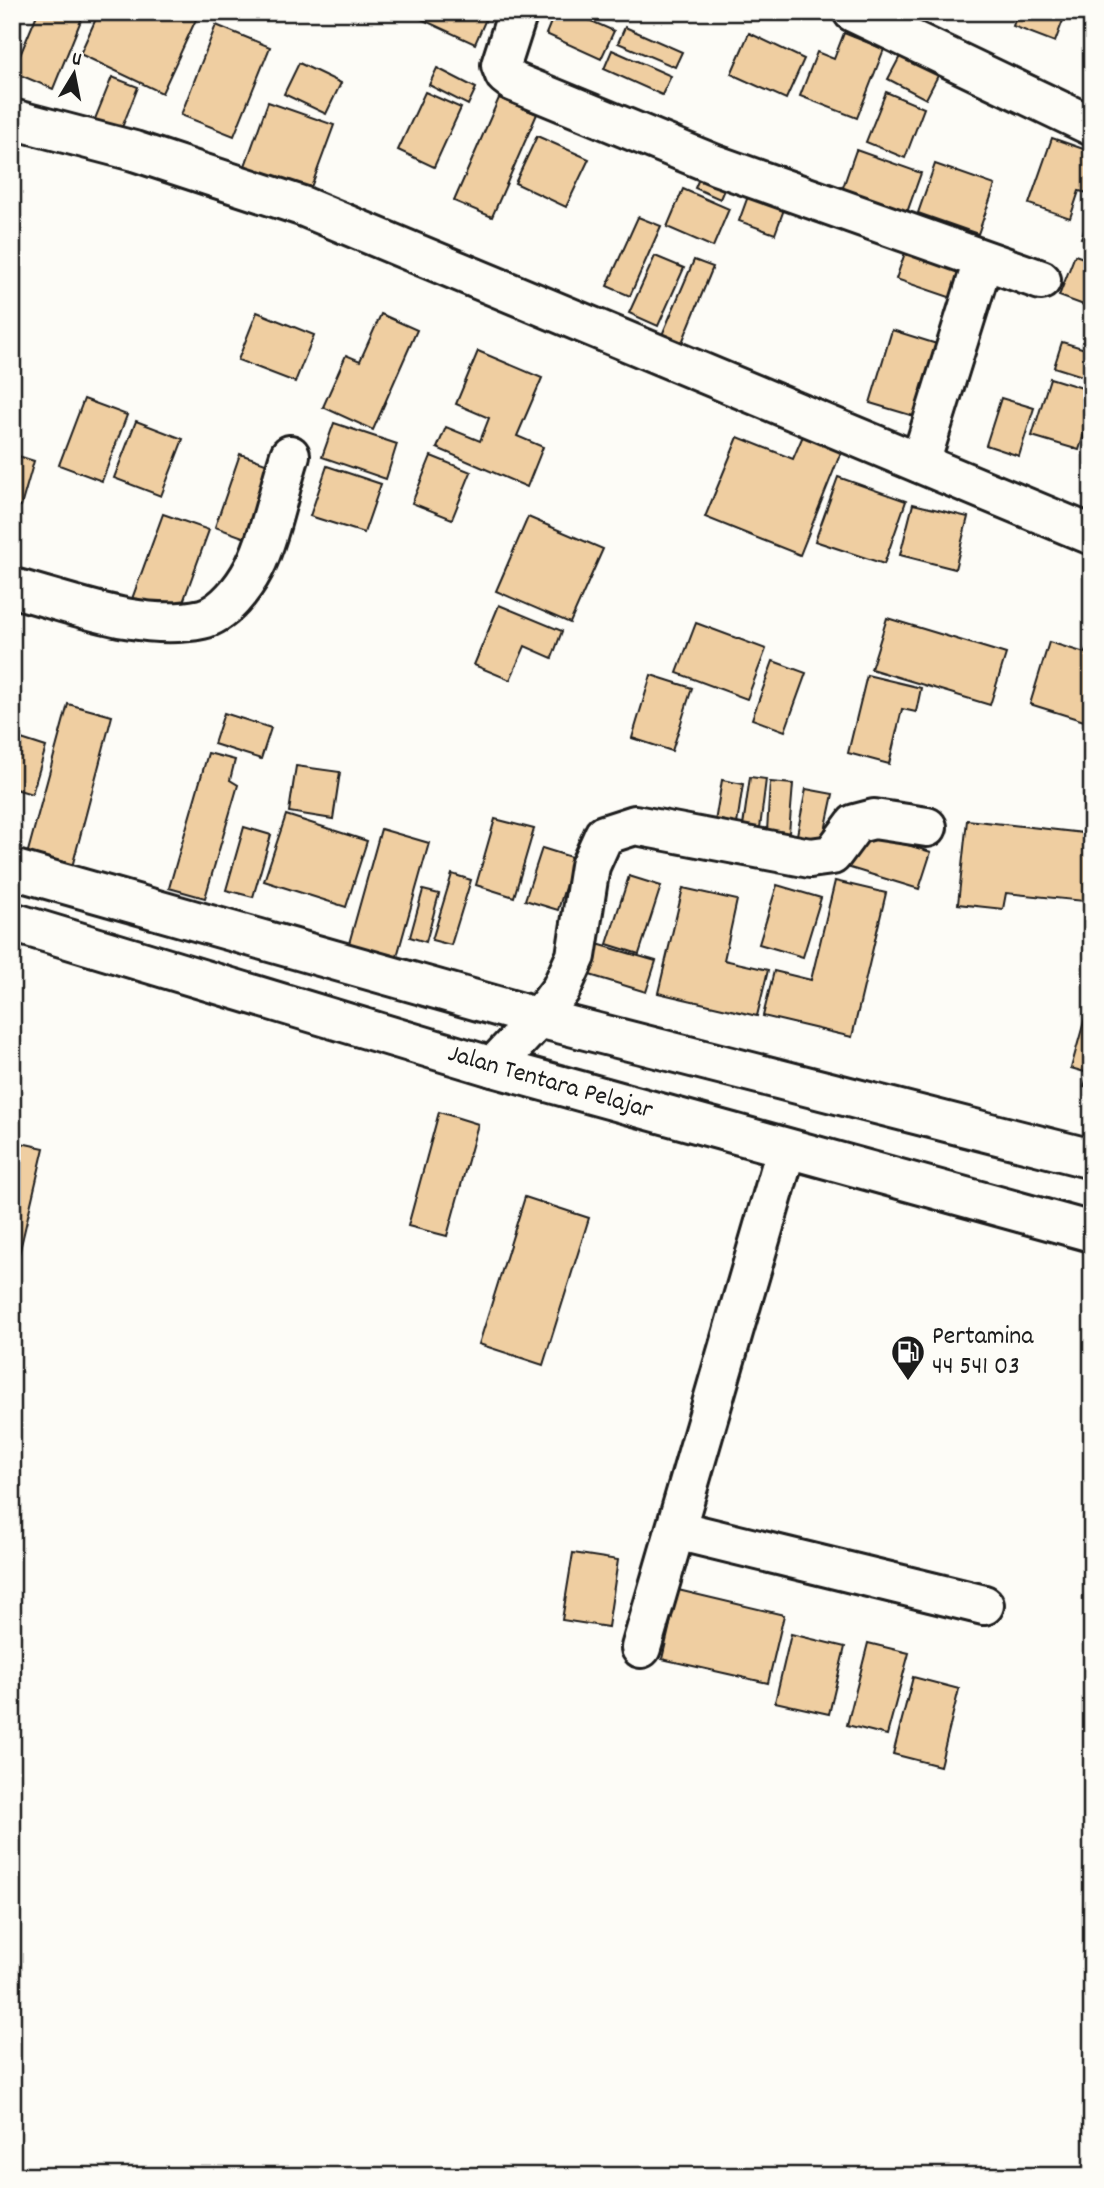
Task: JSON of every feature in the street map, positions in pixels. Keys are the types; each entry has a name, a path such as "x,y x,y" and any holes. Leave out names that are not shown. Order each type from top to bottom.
{"street":[{"path":"518,12 501,65 505,75 514,82 716,165 1041,281"},
{"path":"853,12 1092,126"},
{"path":"12,119 134,151 302,206 1092,536"},
{"path":"920,463 983,261"},
{"path":"17,585 116,616 160,621 203,619 227,606 254,568 290,455"},
{"path":"493,1067 539,1018 561,989 576,956 590,866 604,835 635,825 810,858 832,855 855,824 874,819 927,827"},
{"path":"12,869 539,1018 1092,1159"},
{"name":"Jalan Tentara Pelajar","path":"12,922 493,1067 786,1150 1092,1231"},
{"path":"641,1648 786,1150"},
{"path":"676,1530 984,1605"}],"building":[{"path":"38,12 84,13 53,89 13,72"},
{"path":"99,12 199,13 162,93 80,54"},
{"path":"406,12 489,12 475,44"},
{"path":"555,12 571,12 614,31 601,59 546,34"},
{"path":"592,12 616,12 612,21"},
{"path":"1018,12 1066,12 1055,42 1013,26"},
{"path":"216,25 270,47 234,136 181,115"},
{"path":"625,27 682,52 675,67 618,43"},
{"path":"749,33 804,59 786,99 731,74"},
{"path":"844,33 884,49 857,118 800,96 817,52 834,59"},
{"path":"906,45 944,64 926,99 888,79"},
{"path":"612,50 671,76 662,95 604,69"},
{"path":"299,63 341,83 326,114 284,94"},
{"path":"437,68 476,88 468,105 429,85"},
{"path":"112,77 138,87 119,135 93,124"},
{"path":"425,92 461,108 434,167 398,150"},
{"path":"886,92 924,108 905,158 866,142"},
{"path":"499,98 537,114 492,217 454,201"},
{"path":"268,102 334,125 310,190 245,166"},
{"path":"537,136 589,159 566,207 515,183"},
{"path":"1052,138 1092,152 1092,194 1079,191 1070,218 1029,204"},
{"path":"856,150 921,173 905,218 840,196"},
{"path":"935,164 995,185 978,234 918,213"},
{"path":"703,169 728,180 720,199 695,188"},
{"path":"751,188 787,201 775,234 739,221"},
{"path":"683,189 729,209 713,247 667,227"},
{"path":"1092,213 1092,242 1081,238"},
{"path":"638,217 661,226 630,296 607,286"},
{"path":"907,247 963,266 952,298 896,279"},
{"path":"1075,255 1092,261 1092,308 1059,296"},
{"path":"655,256 684,268 658,326 629,313"},
{"path":"694,260 713,267 679,350 659,342"},
{"path":"257,312 314,335 295,382 238,360"},
{"path":"381,314 417,330 373,430 323,407 346,355 360,361"},
{"path":"892,330 940,345 917,417 870,403"},
{"path":"1062,342 1092,351 1092,379 1054,367"},
{"path":"478,351 542,378 517,436 543,447 527,487 437,448 446,427 480,441 489,418 456,404"},
{"path":"1050,378 1092,391 1092,409 1079,450 1032,436"},
{"path":"1001,398 1034,408 1019,456 986,445"},
{"path":"84,399 127,415 102,481 59,465"},
{"path":"136,421 183,439 161,496 114,478"},
{"path":"334,423 397,444 386,479 322,457"},
{"path":"805,431 843,447 800,555 705,517 738,437 793,459"},
{"path":"12,454 34,461 21,506 12,504"},
{"path":"240,454 277,467 251,540 215,527"},
{"path":"431,456 471,472 452,519 412,503"},
{"path":"327,466 381,484 364,533 310,516"},
{"path":"838,477 906,501 884,564 815,541"},
{"path":"913,504 968,517 955,569 900,555"},
{"path":"163,514 209,530 178,616 132,599"},
{"path":"528,517 603,549 570,623 496,591"},
{"path":"499,605 562,631 552,658 525,646 510,680 474,665"},
{"path":"887,618 1006,654 990,705 871,669"},
{"path":"696,623 766,649 747,699 677,673"},
{"path":"1092,630 1092,696 1084,721 1030,704 1049,642 1085,653"},
{"path":"773,661 806,673 785,731 752,719"},
{"path":"651,675 692,688 672,751 632,738"},
{"path":"867,675 921,688 916,712 902,709 889,764 848,753"},
{"path":"68,704 112,716 72,867 27,855"},
{"path":"224,713 271,728 261,759 214,744"},
{"path":"12,736 46,747 32,794 12,788"},
{"path":"208,753 235,760 230,780 238,785 205,898 169,888"},
{"path":"296,766 340,772 333,819 289,812"},
{"path":"750,777 766,779 760,828 743,826"},
{"path":"722,780 743,784 736,831 714,828"},
{"path":"770,782 793,784 789,833 767,831"},
{"path":"806,789 833,794 822,845 796,840"},
{"path":"286,815 367,841 346,907 264,881"},
{"path":"495,819 534,829 514,897 476,885"},
{"path":"967,820 1092,834 1092,882 1084,901 1006,893 1003,909 958,904"},
{"path":"244,827 271,835 253,897 226,890"},
{"path":"381,829 429,843 396,960 348,947"},
{"path":"858,830 931,852 919,889 847,867"},
{"path":"542,848 574,858 558,910 525,900"},
{"path":"452,874 471,880 451,945 432,940"},
{"path":"629,876 661,886 639,954 607,944"},
{"path":"835,881 886,893 852,1037 763,1016 774,971 811,980"},
{"path":"777,885 821,898 803,957 759,944"},
{"path":"683,888 737,900 724,960 768,970 757,1016 658,993"},
{"path":"423,890 439,894 426,942 410,937"},
{"path":"590,942 656,961 646,992 580,972"},
{"path":"1085,1018 1092,1020 1092,1089 1084,1087 1088,1073 1071,1068"},
{"path":"439,1112 478,1124 447,1236 408,1226"},
{"path":"12,1141 44,1148 12,1284"},
{"path":"525,1197 589,1218 543,1365 479,1344"},
{"path":"573,1553 618,1560 608,1627 562,1620"},
{"path":"678,1590 784,1615 768,1683 662,1659"},
{"path":"791,1634 845,1647 829,1714 775,1702"},
{"path":"868,1643 909,1653 887,1735 847,1725"},
{"path":"913,1677 959,1689 940,1766 893,1754"}],"place":[{"name":"Pertamina 44 541 03","path":"908,1382"}]}
